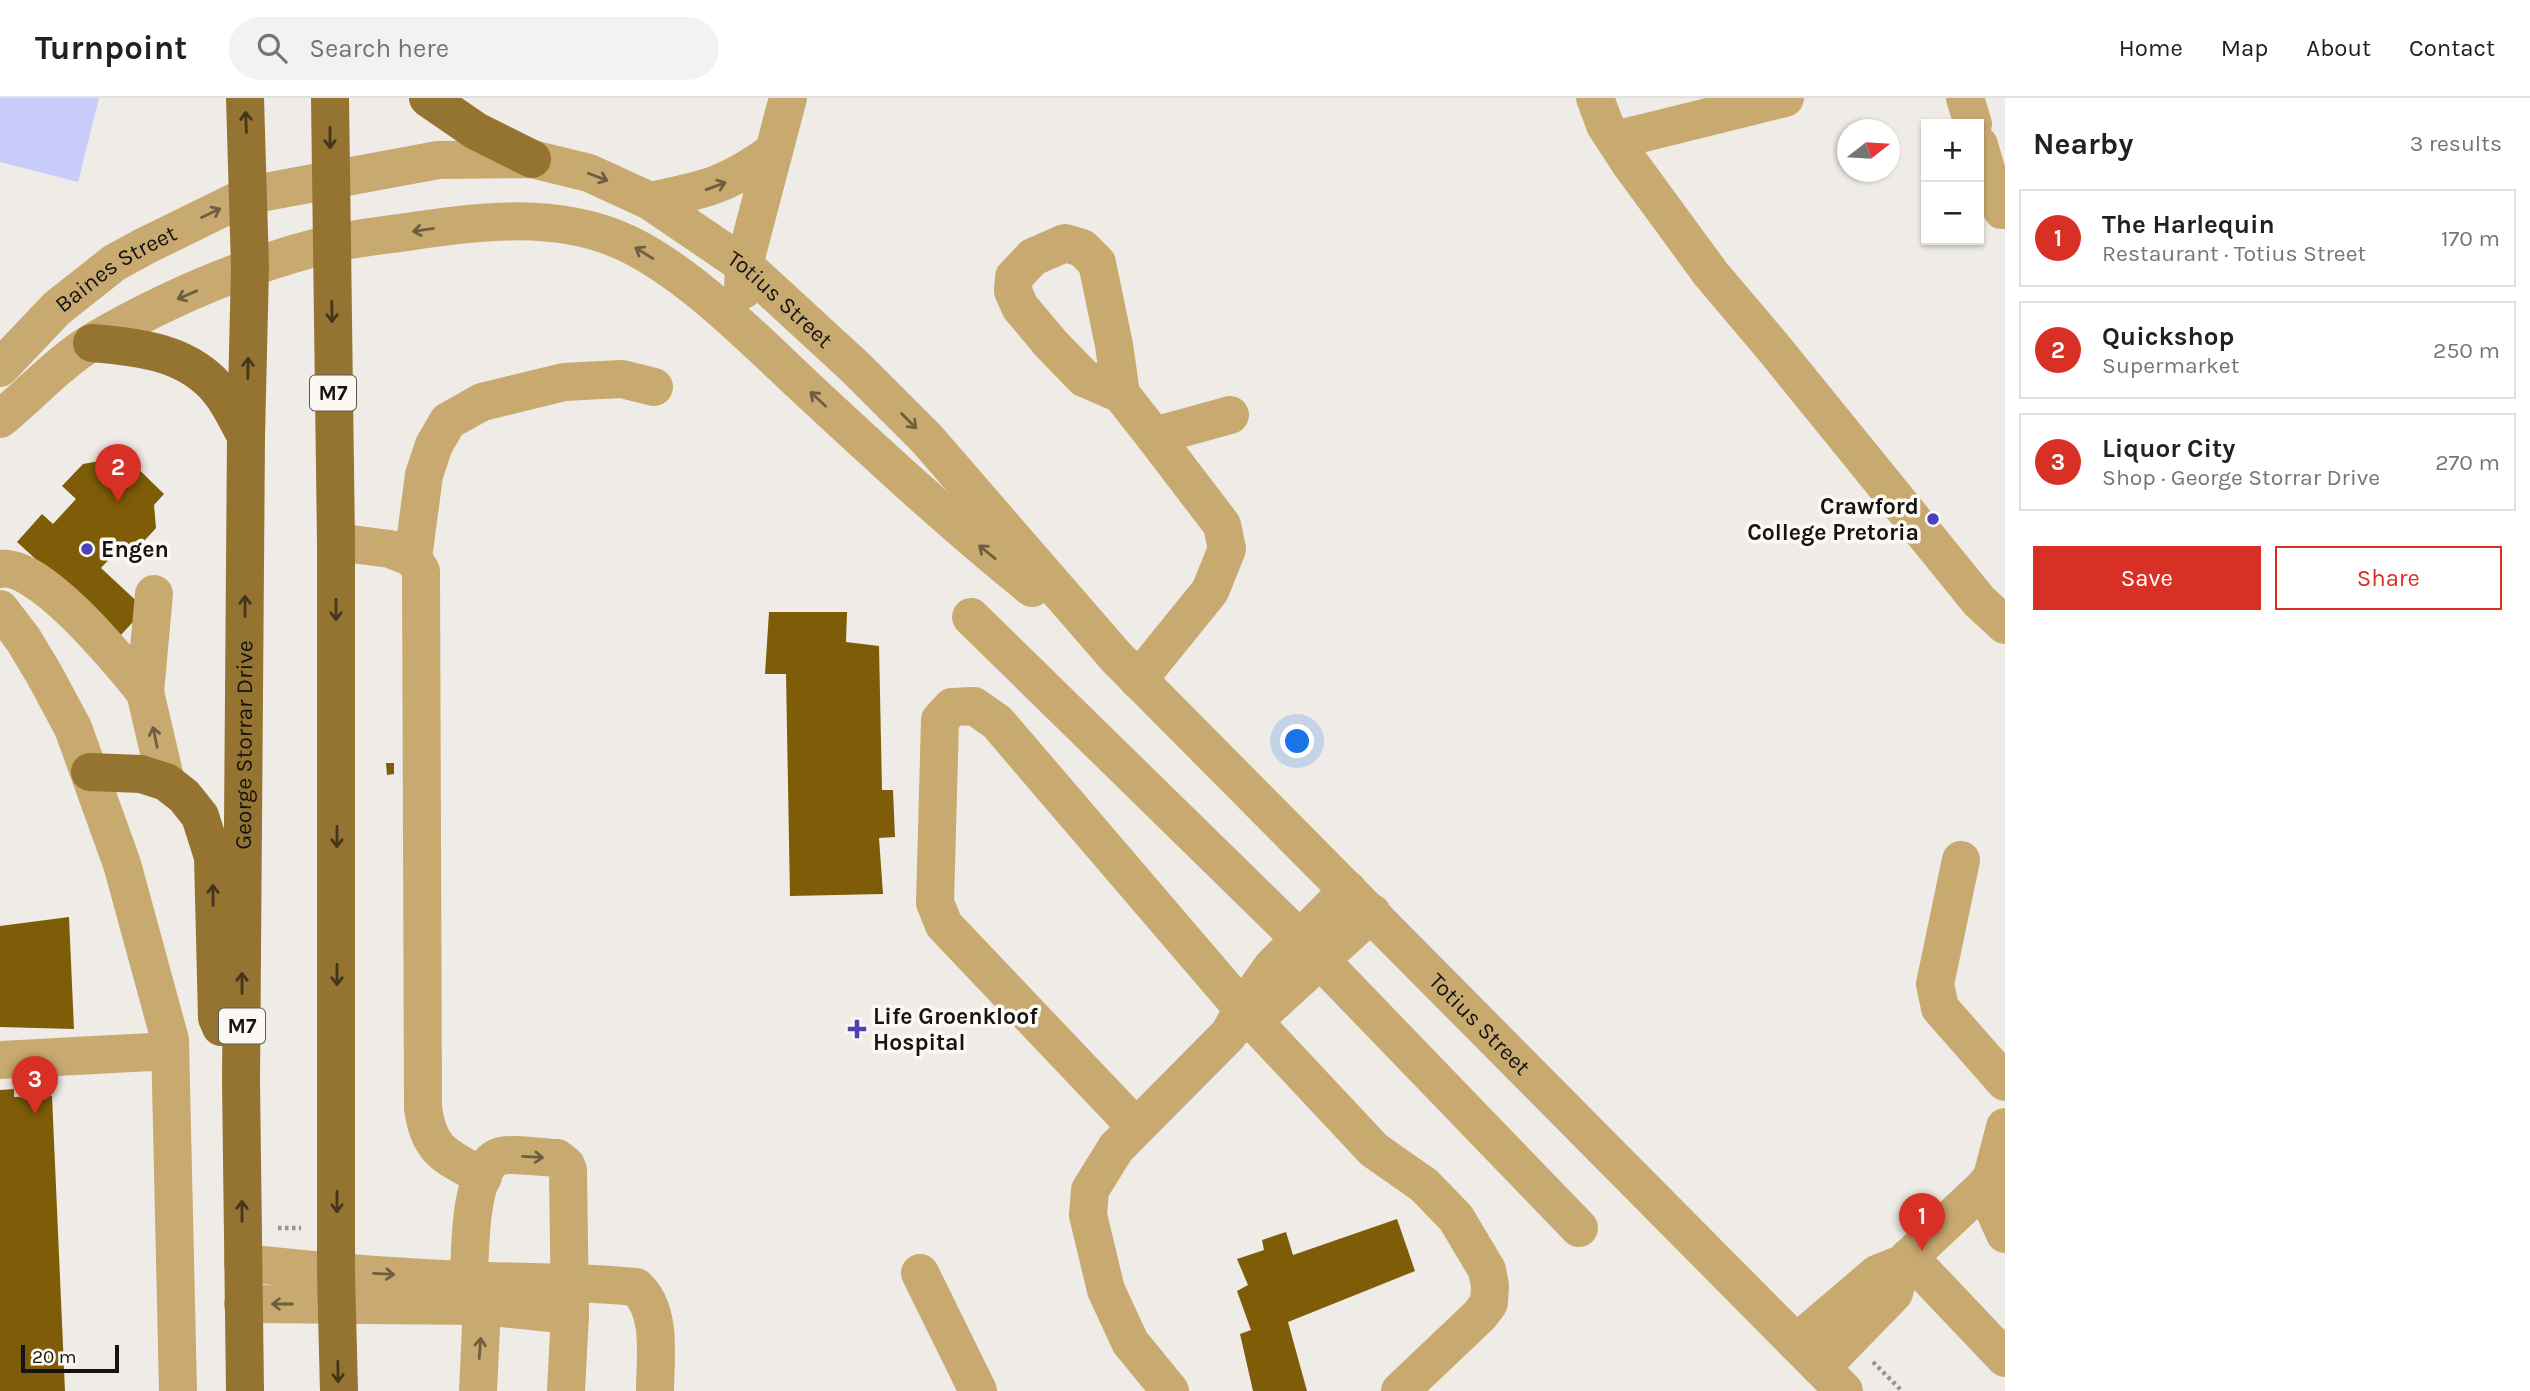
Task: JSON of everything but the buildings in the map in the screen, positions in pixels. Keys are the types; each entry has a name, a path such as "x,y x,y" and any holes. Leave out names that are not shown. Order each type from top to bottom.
{"main road":[{"name":"George Storrar Drive","path":"244,1391 241,1082 246,436 250,268 245,98"},
{"name":"M7","path":"330,98 336,542 339,1391"},
{"path":"428,98 476,131 532,159"},
{"path":"92,343 143,347 176,358 205,375 222,394 246,436"},
{"path":"90,772 141,775 166,782 193,806 200,816 213,857 217,1018 241,1082"}],"street":[{"path":"741,327 744,265 788,98"},
{"path":"1595,98 1605,125 1711,274 1781,356 1979,601 2005,625"},
{"path":"1615,140 1785,98"},
{"path":"1965,98 1971,119"},
{"path":"650,201 702,191 733,179 774,151"},
{"name":"Totius Street","path":"330,178 438,160 532,159 589,173 650,201 744,265 855,367 927,439 1127,668 1820,1367"},
{"path":"1984,162 1993,193 2002,210 2005,210"},
{"name":"Baines Street","path":"0,368 66,299 114,263 249,195 330,178"},
{"name":"Totius Street","path":"331,244 470,222 556,223 581,227 639,249 741,327 962,531 1127,668"},
{"name":"Baines Street","path":"0,419 53,372 92,343 166,305 250,268 331,244"},
{"path":"675,274 744,265"},
{"path":"413,558 424,475 434,445 449,421 482,402 564,382 622,379 654,387"},
{"path":"1121,394 1222,525 1227,549 1210,591 1127,668"},
{"path":"1154,436 1230,415"},
{"path":"336,542 390,549 413,558 421,571 423,1108 425,1127 431,1140 453,1159 483,1177"},
{"path":"0,569 23,573 60,600 106,643 145,692"},
{"path":"154,594 145,692 166,782"},
{"path":"0,609 23,639 61,701 90,772 122,864 170,1040 178,1391"},
{"path":"971,617 1310,950 1579,1228"},
{"path":"1136,1127 944,925 938,914 935,903 940,720 952,707 974,706 997,722 1242,1021 1374,1150 1424,1185 1456,1219 1487,1270 1489,1303 1480,1315 1400,1391"},
{"path":"1961,860 1935,984 1936,997 1940,1008 2005,1082"},
{"path":"1170,1391 1130,1342 1106,1290 1088,1215 1090,1190 1116,1148 1360,902"},
{"path":"0,1060 170,1051"},
{"path":"1820,1367 1877,1274 1906,1261 1992,1177 2005,1127"},
{"path":"478,1391 479,1289 474,1195 491,1161 503,1156 557,1158 568,1170 570,1298 566,1391"},
{"path":"1984,1187 2005,1234"},
{"path":"242,1246 337,1289"},
{"path":"1906,1261 2005,1358"},
{"path":"243,1304 337,1289 376,1273 479,1289 570,1298 636,1287 642,1293 652,1314 655,1330 655,1391"},
{"path":"920,1273 978,1391"}],"path":[{"path":"242,1246 337,1227"}],"shaded area":[{"path":"0,98 99,98 78,182 0,162"}],"place":[{"name":"Quickshop","path":"118,502"},
{"name":"Crawford College Pretoria","path":"1933,519"},
{"name":"Engen","path":"87,549"},
{"name":"Life Groenkloof Hospital","path":"857,1029"},
{"name":"Liquor City","path":"35,1114"},
{"name":"The Harlequin","path":"1922,1251"}]}
